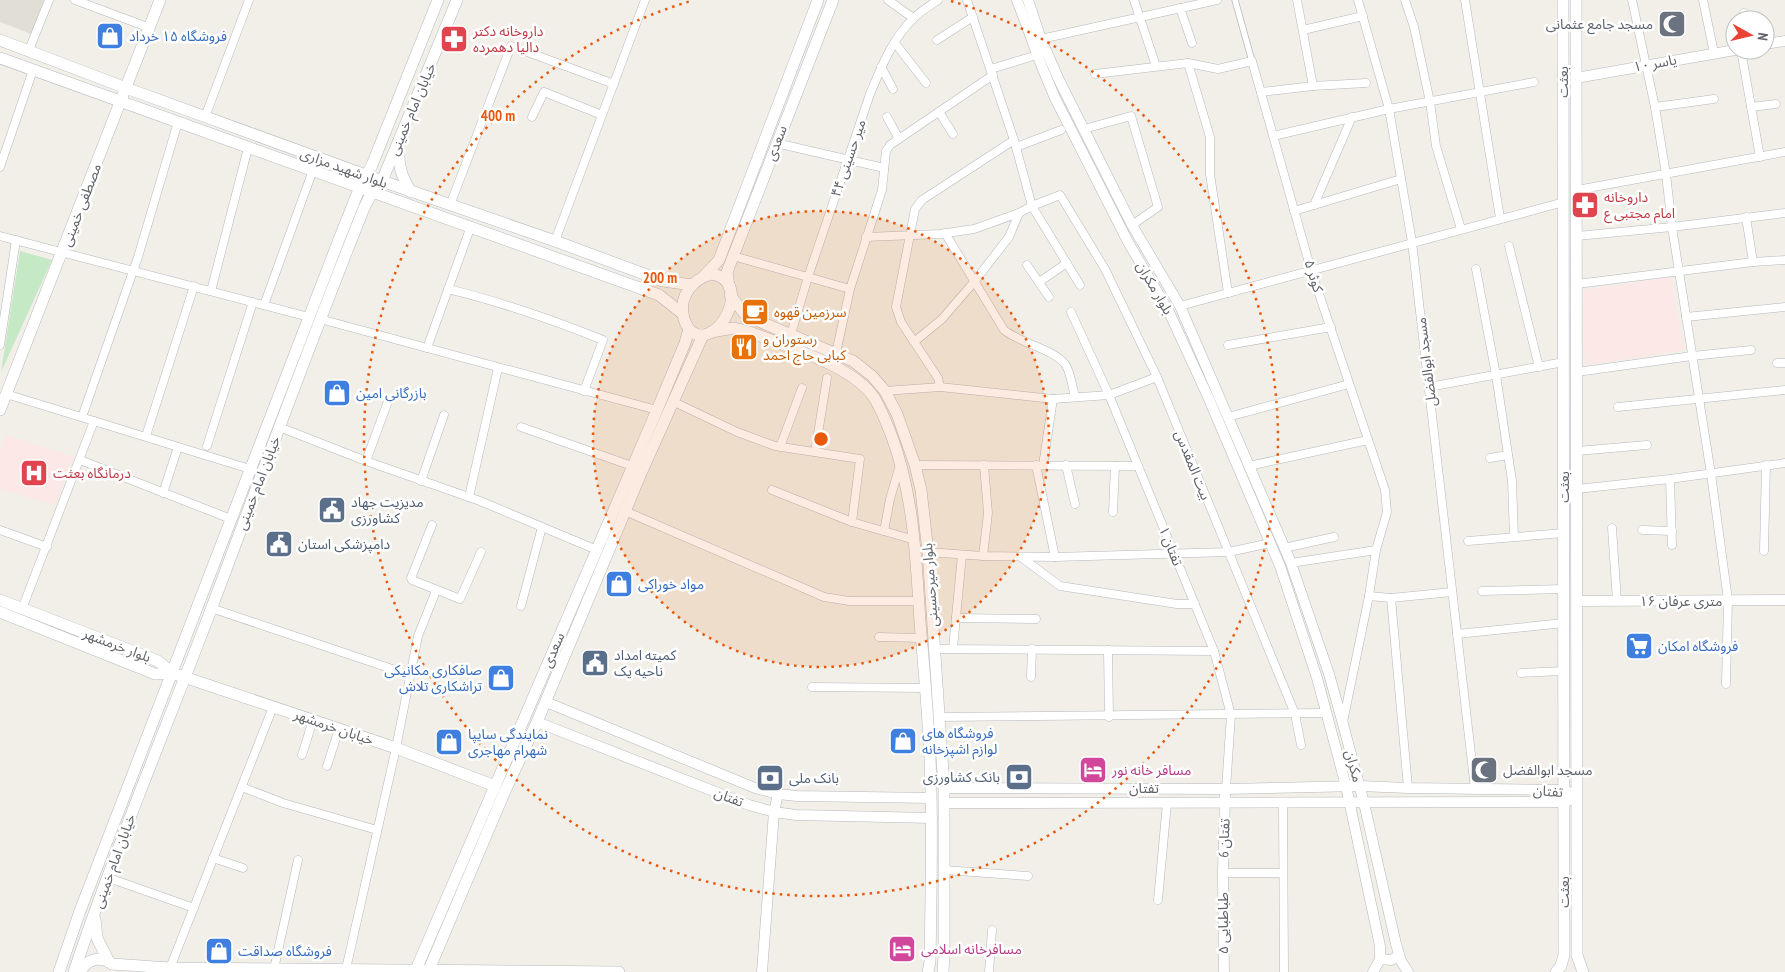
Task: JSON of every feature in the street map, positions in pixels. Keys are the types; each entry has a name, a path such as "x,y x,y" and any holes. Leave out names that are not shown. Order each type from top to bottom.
{"main road":[{"name":"مصطفی خمینی","path":"0,410 160,0"},
{"name":"خیابان امام خمینی","path":"78,969 106,877 279,427 314,318 360,187 372,165 438,0"},
{"name":"خیابان امام خمینی","path":"59,972 250,469 314,318 364,208 372,192 382,181 457,0"},
{"name":"سعدی","path":"703,277 719,260 818,0"},
{"name":"سعدی","path":"730,291 727,272 732,256 833,0"},
{"name":"بعثت","path":"1556,972 1561,966 1564,955 1563,0"},
{"name":"بعثت","path":"1576,0 1578,451 1577,955 1583,972"},
{"name":"بلوار شهید مزاری","path":"0,40 411,192 555,241 664,281 692,285"},
{"name":"بلوار شهید مزاری","path":"0,58 659,295 683,314"},
{"path":"399,139 398,160 401,176 411,192"},
{"path":"711,274 725,280 730,291 731,301 728,313 722,324 707,333 695,334 689,329 683,314 683,308 685,296 692,285 703,277 711,274"},
{"name":"بلوار میرحسینی","path":"730,291 744,313 756,320 853,361 872,376 885,391 897,414 915,464 921,490 928,552 944,788 943,972"},
{"name":"بلوار میرحسینی","path":"707,333 734,328 750,332 846,372 864,386 874,398 885,419 901,462 908,491 915,540 931,798 930,962 928,972"},
{"name":"سعدی","path":"415,971 657,410 689,329"},
{"name":"سعدی","path":"429,971 505,792 546,702 672,401 707,333"},
{"path":"1564,472 1578,471"},
{"name":"بلوار خرمشهر","path":"0,600 158,661 172,673"},
{"name":"بلوار خرمشهر","path":"0,612 154,674 172,673"},
{"name":"خیابان خرمشهر","path":"172,673 396,748 495,786"},
{"path":"931,892 944,891"},
{"path":"94,913 97,938 113,966"},
{"path":"69,944 78,969 91,961 104,959 113,966 170,968 618,972"},
{"path":"1564,955 1577,955"}],"street":[{"path":"29,50 49,0"},
{"path":"75,0 150,28"},
{"path":"205,117 249,0"},
{"path":"555,241 645,0"},
{"name":"میر حسینی ۴۴","path":"791,334 808,277 870,94 881,67 913,18 938,0"},
{"path":"967,0 1015,144 1032,206 1080,285"},
{"name":"بلوار مکران","path":"1017,0 1055,98 1128,242 1169,312 1209,399 1285,581"},
{"name":"بلوار مکران","path":"1028,0 1041,38 1084,129 1132,225 1180,306 1290,563"},
{"path":"1134,0 1141,16 1156,66"},
{"path":"1041,38 1217,0"},
{"name":"کوثر ۵","path":"1235,0 1311,270 1385,490 1387,512 1376,550 1369,596 1343,724"},
{"path":"1297,0 1312,86"},
{"name":"مسجد ابوالفضل","path":"1358,0 1389,109 1412,242 1475,789"},
{"path":"1405,0 1414,27 1430,102 1436,146 1460,229"},
{"path":"1465,0 1500,218"},
{"path":"1632,0 1655,107 1711,474 1728,600 1726,684"},
{"path":"1703,0 1714,54"},
{"path":"894,1 913,18"},
{"path":"1180,8 1192,43"},
{"path":"1303,30 1363,16"},
{"path":"937,40 973,17"},
{"path":"895,43 926,82"},
{"path":"450,205 511,46 614,84"},
{"name":"یاسر ۱۰","path":"1576,78 1725,52"},
{"path":"836,353 850,289 882,190 886,151 890,145 940,112 992,72 1037,55"},
{"path":"1744,60 1760,157"},
{"path":"1095,74 1188,62 1218,68 1252,61"},
{"path":"1188,62 1210,137 1210,174 1228,293"},
{"path":"881,67 893,89"},
{"path":"0,167 33,70"},
{"path":"1273,136 1389,109 1534,82"},
{"path":"1260,92 1312,86 1366,83"},
{"path":"532,118 544,92 602,115"},
{"path":"1655,107 1714,99"},
{"path":"1751,107 1776,104"},
{"path":"940,112 952,134"},
{"path":"1084,129 1131,116 1158,207 1132,225"},
{"path":"887,117 899,139"},
{"path":"1314,205 1352,118"},
{"path":"82,417 133,271 178,122"},
{"path":"940,387 938,378 901,322 896,307 914,209 918,204 1015,144 1060,130"},
{"path":"776,143 884,168"},
{"path":"211,291 248,148"},
{"path":"1576,190 1785,152"},
{"path":"264,305 313,170"},
{"path":"1294,211 1401,179"},
{"name":"بیت المقدس","path":"1032,206 1060,195 1105,269 1157,377 1229,552 1295,714 1301,746"},
{"path":"1180,306 1564,202"},
{"path":"866,237 945,233 974,228 1019,213 1032,206"},
{"path":"914,342 942,319 974,282 1009,237 1019,213"},
{"path":"1577,236 1785,213"},
{"path":"1746,217 1753,262"},
{"path":"427,348 471,226"},
{"path":"945,233 1004,330 1012,337 1054,355 1066,364 1075,397"},
{"path":"0,236 657,410"},
{"path":"0,345 16,240"},
{"path":"1509,246 1539,367"},
{"path":"732,256 850,289"},
{"path":"1577,284 1753,262 1785,260"},
{"path":"1039,282 1067,263"},
{"path":"1027,265 1048,297"},
{"path":"1476,269 1496,375 1512,481 1514,537"},
{"path":"146,436 194,286"},
{"path":"448,289 488,299 603,340 584,391"},
{"path":"207,446 253,302"},
{"path":"1686,318 1785,307"},
{"name":"تفتان ۱","path":"1071,312 1109,395 1214,651 1232,715 1226,788"},
{"path":"1228,345 1331,327"},
{"path":"1577,372 1751,350"},
{"path":"1429,387 1564,362"},
{"path":"470,497 498,368"},
{"path":"885,391 940,387 1053,399 1109,395 1157,377"},
{"path":"815,452 827,378"},
{"path":"1228,417 1350,384"},
{"path":"780,447 802,388"},
{"path":"1618,407 1785,390"},
{"path":"6,394 250,469"},
{"path":"1053,399 1040,465 1055,557"},
{"path":"672,401 737,432 780,447 860,459 852,522"},
{"path":"366,461 387,404"},
{"path":"421,481 444,415"},
{"path":"22,609 94,421"},
{"path":"279,427 366,461 470,497 597,550"},
{"path":"521,427 632,466"},
{"path":"1249,466 1368,440"},
{"path":"1578,451 1647,445"},
{"path":"162,493 178,447"},
{"path":"1232,456 1243,452"},
{"path":"1490,458 1508,455"},
{"path":"80,460 231,519"},
{"path":"884,531 890,499 901,462"},
{"path":"1577,489 1711,474 1785,463"},
{"path":"915,464 1138,466"},
{"path":"983,556 988,513 984,465"},
{"path":"1066,465 1075,504"},
{"path":"1764,551 1766,465"},
{"path":"1113,512 1115,466"},
{"path":"1670,479 1672,545"},
{"path":"772,490 852,522 915,540"},
{"path":"625,511 824,597 849,601 919,601"},
{"path":"432,525 411,578 412,580 460,599 480,552"},
{"path":"521,606 542,527"},
{"path":"1612,528 1617,601"},
{"path":"0,530 47,547"},
{"path":"1642,530 1672,532"},
{"path":"1468,541 1564,533"},
{"path":"1284,548 1334,536"},
{"path":"928,552 1021,557 1174,554 1229,552 1270,543"},
{"path":"1290,563 1376,550"},
{"path":"952,648 962,555"},
{"path":"1021,557 1060,586 1176,604 1195,604"},
{"name":"مکران","path":"1290,563 1329,674 1360,786 1399,956 1408,972"},
{"name":"مکران","path":"1285,581 1317,678 1346,786 1380,946 1380,959"},
{"path":"1482,591 1564,589"},
{"path":"346,969 396,748 418,636 436,591"},
{"path":"1369,596 1391,598 1452,592"},
{"path":"1391,598 1408,788"},
{"name":"۱۶ متری عرفان","path":"1578,601 1785,600"},
{"path":"211,608 410,675"},
{"path":"956,618 1036,619"},
{"path":"1457,634 1564,624"},
{"path":"879,637 922,638"},
{"path":"934,649 1214,651"},
{"path":"1031,677 1032,649"},
{"path":"1108,650 1109,717"},
{"path":"1521,673 1564,672"},
{"path":"812,687 925,688"},
{"name":"تفتان","path":"546,702 755,788 778,794 797,796 931,798"},
{"path":"170,968 273,707"},
{"path":"939,717 1109,717 1326,713"},
{"path":"302,755 313,720"},
{"name":"تفتان","path":"537,722 749,805 774,812 796,815 932,818"},
{"path":"327,766 339,729"},
{"name":"تفتان","path":"944,788 1360,786 1564,790 1577,796"},
{"path":"242,787 283,804 377,830"},
{"name":"تفتان 6","path":"1223,873 1226,788"},
{"path":"762,972 774,812 778,794"},
{"name":"تفتان","path":"944,802 1564,802 1577,796"},
{"path":"1158,900 1167,803"},
{"path":"1283,803 1284,972"},
{"path":"213,858 243,868"},
{"path":"274,969 298,860"},
{"path":"944,870 1028,876"},
{"path":"1223,873 1283,873"},
{"name":"طباطبایی ۵","path":"1223,873 1224,972"},
{"path":"106,877 194,908"},
{"path":"989,972 992,930"},
{"path":"1372,972 1380,959 1391,960 1399,956"}],"shaded area":[{"path":"0,0 44,0 31,34 0,22"},
{"path":"1671,277 1684,350 1588,365 1585,362 1583,290"},
{"name":"درمانگاه بعثت","path":"6,435 74,457 55,505 0,489 0,450"}],"green space":[{"path":"20,251 52,260 1,372"}],"place":[{"name":"مسجد جامع عثمانی","path":"1672,24"},
{"name":"فروشگاه ۱۵ خرداد","path":"110,36"},
{"name":"داروخانه دکتر دالیا دهمرده","path":"454,39"},
{"name":"داروخانه امام مجتبی ع","path":"1585,205"},
{"name":"سرزمین قهوه","path":"755,312"},
{"name":"رستوران و کبابی حاج احمد","path":"744,347"},
{"name":"بازرگانی امین","path":"337,393"},
{"name":"درمانگاه بعثت","path":"34,473"},
{"name":"مدیزیت جهاد کشاورزی","path":"332,510"},
{"name":"دامپزشکی استان","path":"279,544"},
{"name":"مواد خوراکی","path":"619,584"},
{"name":"فروشگاه امکان","path":"1639,646"},
{"name":"کمیته امداد ناحیه یک","path":"595,663"},
{"name":"صافکاری مکانیکی تراشکاری تلاش","path":"501,678"},
{"name":"فروشگاه های لوازم اشپزخانه","path":"903,741"},
{"name":"نمایندگی سایپا شهرام مهاجری","path":"449,742"},
{"name":"مسافر خانه نور","path":"1093,770"},
{"name":"مسجد ابوالفضل","path":"1484,770"},
{"name":"بانک کشاورزی","path":"1019,777"},
{"name":"بانک ملی","path":"770,778"},
{"name":"مسافرخانه اسلامی","path":"902,949"},
{"name":"فروشگاه صداقت","path":"219,951"}]}
